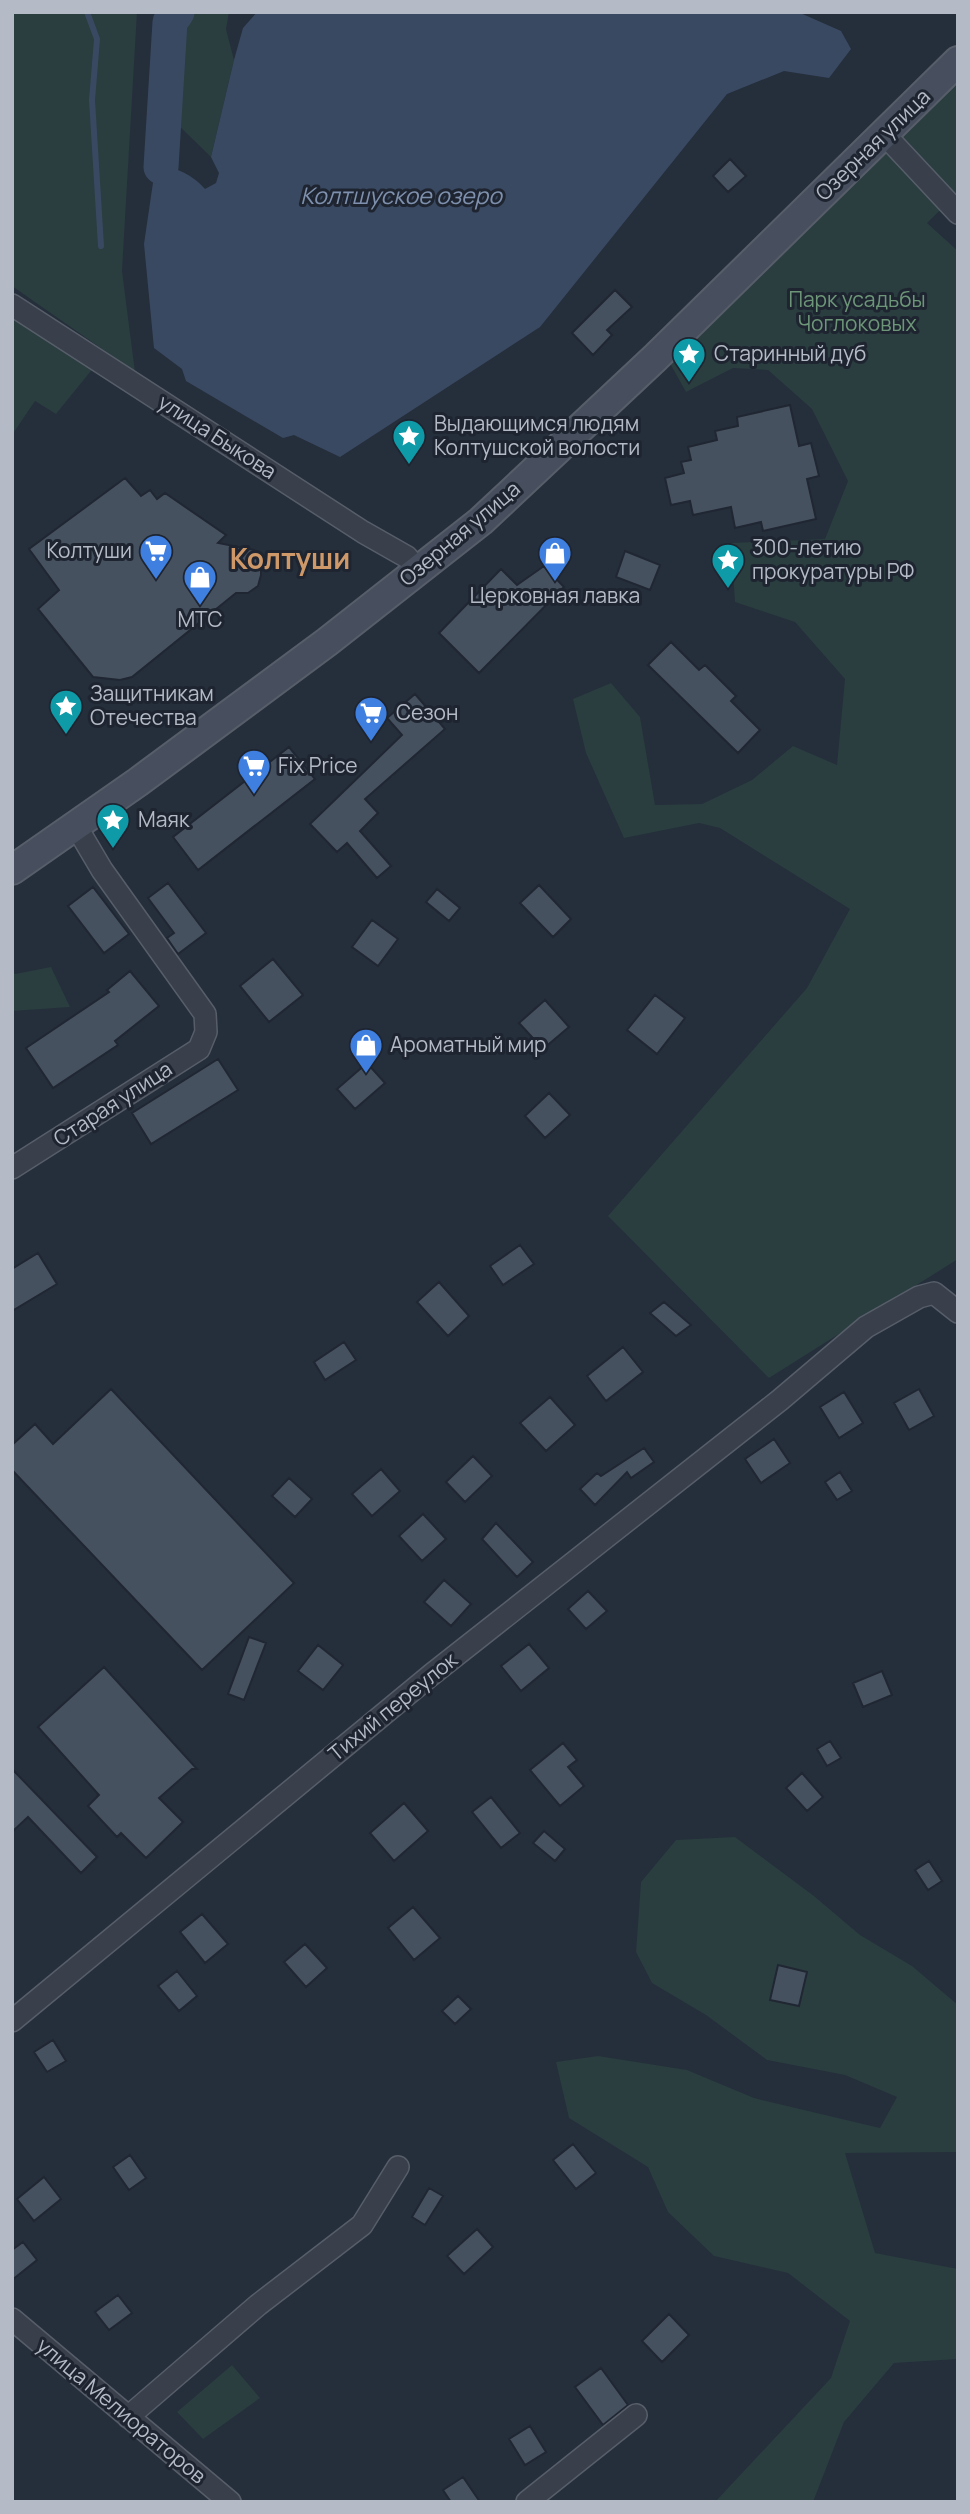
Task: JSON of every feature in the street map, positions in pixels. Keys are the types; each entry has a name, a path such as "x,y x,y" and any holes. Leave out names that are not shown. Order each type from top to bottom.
{"main road":[{"name":"Озерная улица","path":"12,870 327,642 481,521 655,358 958,61"}],"street":[{"path":"884,134 958,213"},
{"name":"улица Быкова","path":"12,305 363,532 407,557 419,571"},
{"name":"Старая улица","path":"12,1168 199,1049 206,1032 205,1014 102,870 76,826"},
{"name":"Тихий переулок","path":"12,2021 431,1675 780,1400 866,1327 919,1297 934,1293 958,1312"},
{"path":"128,2417 258,2305 362,2225 398,2167"},
{"name":"улица Мелиораторов","path":"12,2319 230,2502"},
{"path":"527,2502 636,2416"}],"green space":[{"path":"12,12 137,12 122,271 135,372 12,286"},
{"path":"181,12 229,12 226,29 234,60 211,157 174,121"},
{"name":"Парк усадьбы Чоглоковых","path":"955,78 958,81 958,193 927,223 958,251 958,1259 769,1378 608,1216 807,988 850,909 720,828 699,823 624,838 586,753 573,699 611,683 640,717 655,805 702,804 752,780 793,746 837,765 845,679 795,622 735,602 731,543 825,539 848,481 812,409 768,370 733,368 686,392 667,358"},
{"path":"12,314 95,366 56,414 35,401 12,435"},
{"path":"51,967 70,1007 12,1011 12,971 15,974"},
{"path":"735,1837 814,1896 860,1935 912,1966 958,2005 958,2152 845,2153 875,2253 958,2269 958,2359 894,2363 844,2422 813,2502 715,2502 831,2378 850,2321 788,2273 714,2256 668,2212 648,2167 569,2118 556,2062 598,2056 687,2070 754,2098 880,2128 897,2097 845,2075 767,2060 706,2015 652,1983 636,1952 641,1882 676,1840"},
{"path":"232,2365 260,2398 203,2439 177,2412"}],"water":[{"name":"Колтшуское озеро","path":"257,12 798,12 841,31 851,49 829,78 784,71 727,94 540,327 340,457 294,435 283,438 186,381 182,369 154,348 144,244 155,169 175,169 205,189 216,183 219,173 211,157 234,60 243,28"}],"building":[{"path":"730,159 746,176 728,192 713,176"},
{"path":"615,290 632,307 607,330 612,335 593,355 572,333"},
{"path":"790,405 799,446 811,443 819,476 807,479 816,519 763,531 761,522 735,528 731,507 693,515 690,501 671,505 665,478 684,473 681,462 691,460 688,447 717,440 715,431 738,426 737,417"},
{"name":"Колтуши","path":"125,478 141,496 150,490 157,499 165,493 226,535 218,543 254,550 261,560 261,575 258,586 248,593 236,593 132,677 120,680 93,677 38,609 59,590 29,549"},
{"path":"625,551 660,565 650,590 616,577"},
{"path":"544,566 564,587 479,673 439,633 501,569 517,585"},
{"path":"671,642 699,670 705,665 736,696 731,701 760,730 738,753 648,665"},
{"path":"415,694 445,729 365,799 378,813 360,831 391,866 377,878 347,843 337,852 310,824 402,735 387,718"},
{"path":"289,747 315,779 198,870 173,837"},
{"path":"168,883 206,933 178,954 167,938 174,933 148,898"},
{"path":"539,885 571,919 553,937 520,903"},
{"path":"93,887 129,934 104,953 68,906"},
{"path":"437,889 460,908 449,921 426,902"},
{"path":"372,920 398,939 378,966 352,947"},
{"path":"273,959 303,995 269,1022 240,986"},
{"path":"130,971 159,1006 115,1041 118,1045 53,1088 26,1048 109,992 107,990"},
{"path":"655,995 685,1018 657,1054 627,1030"},
{"path":"545,1000 569,1027 543,1049 519,1023"},
{"path":"218,1059 238,1090 151,1144 132,1113"},
{"path":"367,1063 385,1083 355,1109 337,1089"},
{"path":"549,1093 570,1115 545,1138 525,1116"},
{"path":"520,1245 534,1264 503,1285 490,1266"},
{"path":"38,1253 57,1284 12,1311 12,1269"},
{"path":"439,1282 469,1316 448,1336 417,1302"},
{"path":"664,1302 691,1325 676,1336 650,1313"},
{"path":"344,1342 356,1360 325,1380 314,1362"},
{"path":"623,1347 643,1372 606,1401 587,1376"},
{"path":"111,1389 294,1583 202,1670 12,1470 12,1445 35,1424 53,1444"},
{"path":"919,1389 934,1416 909,1430 894,1403"},
{"path":"844,1392 863,1423 839,1438 820,1407"},
{"path":"550,1397 575,1425 546,1451 520,1423"},
{"path":"774,1439 790,1463 761,1483 745,1459"},
{"path":"644,1448 654,1462 631,1478 627,1472 595,1505 580,1489 597,1473 601,1476"},
{"path":"473,1456 492,1476 465,1502 446,1482"},
{"path":"381,1469 400,1491 372,1516 352,1494"},
{"path":"840,1472 852,1491 837,1500 825,1482"},
{"path":"289,1478 312,1499 295,1517 272,1496"},
{"path":"423,1514 446,1539 422,1561 399,1536"},
{"path":"496,1523 533,1562 517,1577 482,1539"},
{"path":"444,1580 471,1604 451,1626 424,1602"},
{"path":"588,1591 607,1611 586,1629 568,1609"},
{"path":"249,1637 266,1643 244,1700 228,1694"},
{"path":"529,1644 549,1668 521,1691 501,1666"},
{"path":"318,1645 343,1665 323,1690 298,1671"},
{"path":"104,1667 197,1769 192,1769 159,1798 183,1822 146,1858 121,1833 117,1837 88,1806 99,1795 38,1727"},
{"path":"882,1671 892,1695 863,1707 853,1683"},
{"path":"830,1741 841,1758 827,1766 817,1749"},
{"path":"563,1743 577,1760 568,1767 584,1786 560,1806 530,1770"},
{"path":"12,1769 97,1857 81,1873 28,1817 12,1832"},
{"path":"802,1773 823,1797 807,1811 786,1788"},
{"path":"491,1797 520,1833 501,1848 472,1812"},
{"path":"404,1803 428,1831 394,1861 370,1833"},
{"path":"544,1831 565,1849 555,1861 533,1843"},
{"path":"929,1861 942,1881 928,1890 915,1870"},
{"path":"413,1907 440,1938 414,1960 388,1928"},
{"path":"202,1914 228,1944 205,1963 180,1932"},
{"path":"305,1944 327,1968 306,1987 284,1962"},
{"path":"778,1965 807,1972 799,2006 770,2000"},
{"path":"177,1971 197,1996 179,2011 158,1986"},
{"path":"458,1996 471,2009 455,2024 442,2011"},
{"path":"53,2040 66,2061 47,2072 34,2052"},
{"path":"573,2144 596,2173 576,2189 553,2160"},
{"path":"130,2155 146,2178 129,2190 113,2167"},
{"path":"44,2177 61,2199 34,2221 17,2199"},
{"path":"429,2188 443,2196 425,2225 412,2217"},
{"path":"477,2229 493,2247 464,2274 447,2256"},
{"path":"23,2242 37,2260 12,2280 12,2250"},
{"path":"118,2295 132,2313 109,2330 95,2312"},
{"path":"669,2314 689,2335 662,2362 642,2341"},
{"path":"601,2368 628,2405 603,2425 575,2387"},
{"path":"530,2426 546,2452 525,2465 509,2439"},
{"path":"463,2477 480,2502 451,2502 443,2490"}],"waterway":[{"path":"87,12 97,39 92,100 101,246"},
{"path":"161,167 170,22 177,12"}],"place":[{"name":"Старинный дуб","path":"689,384"},
{"name":"Выдающимся людям Колтушской волости","path":"409,466"},
{"name":"Колтуши","path":"156,581"},
{"name":"Церковная лавка","path":"555,583"},
{"name":"300-летию прокуратуры РФ","path":"728,590"},
{"name":"МТС","path":"200,607"},
{"name":"Защитникам Отечества","path":"66,736"},
{"name":"Сезон","path":"371,743"},
{"name":"Fix Price","path":"254,796"},
{"name":"Маяк","path":"113,850"},
{"name":"Ароматный мир","path":"366,1075"}],"district":[{"name":"Колтуши","path":"290,559"}]}
